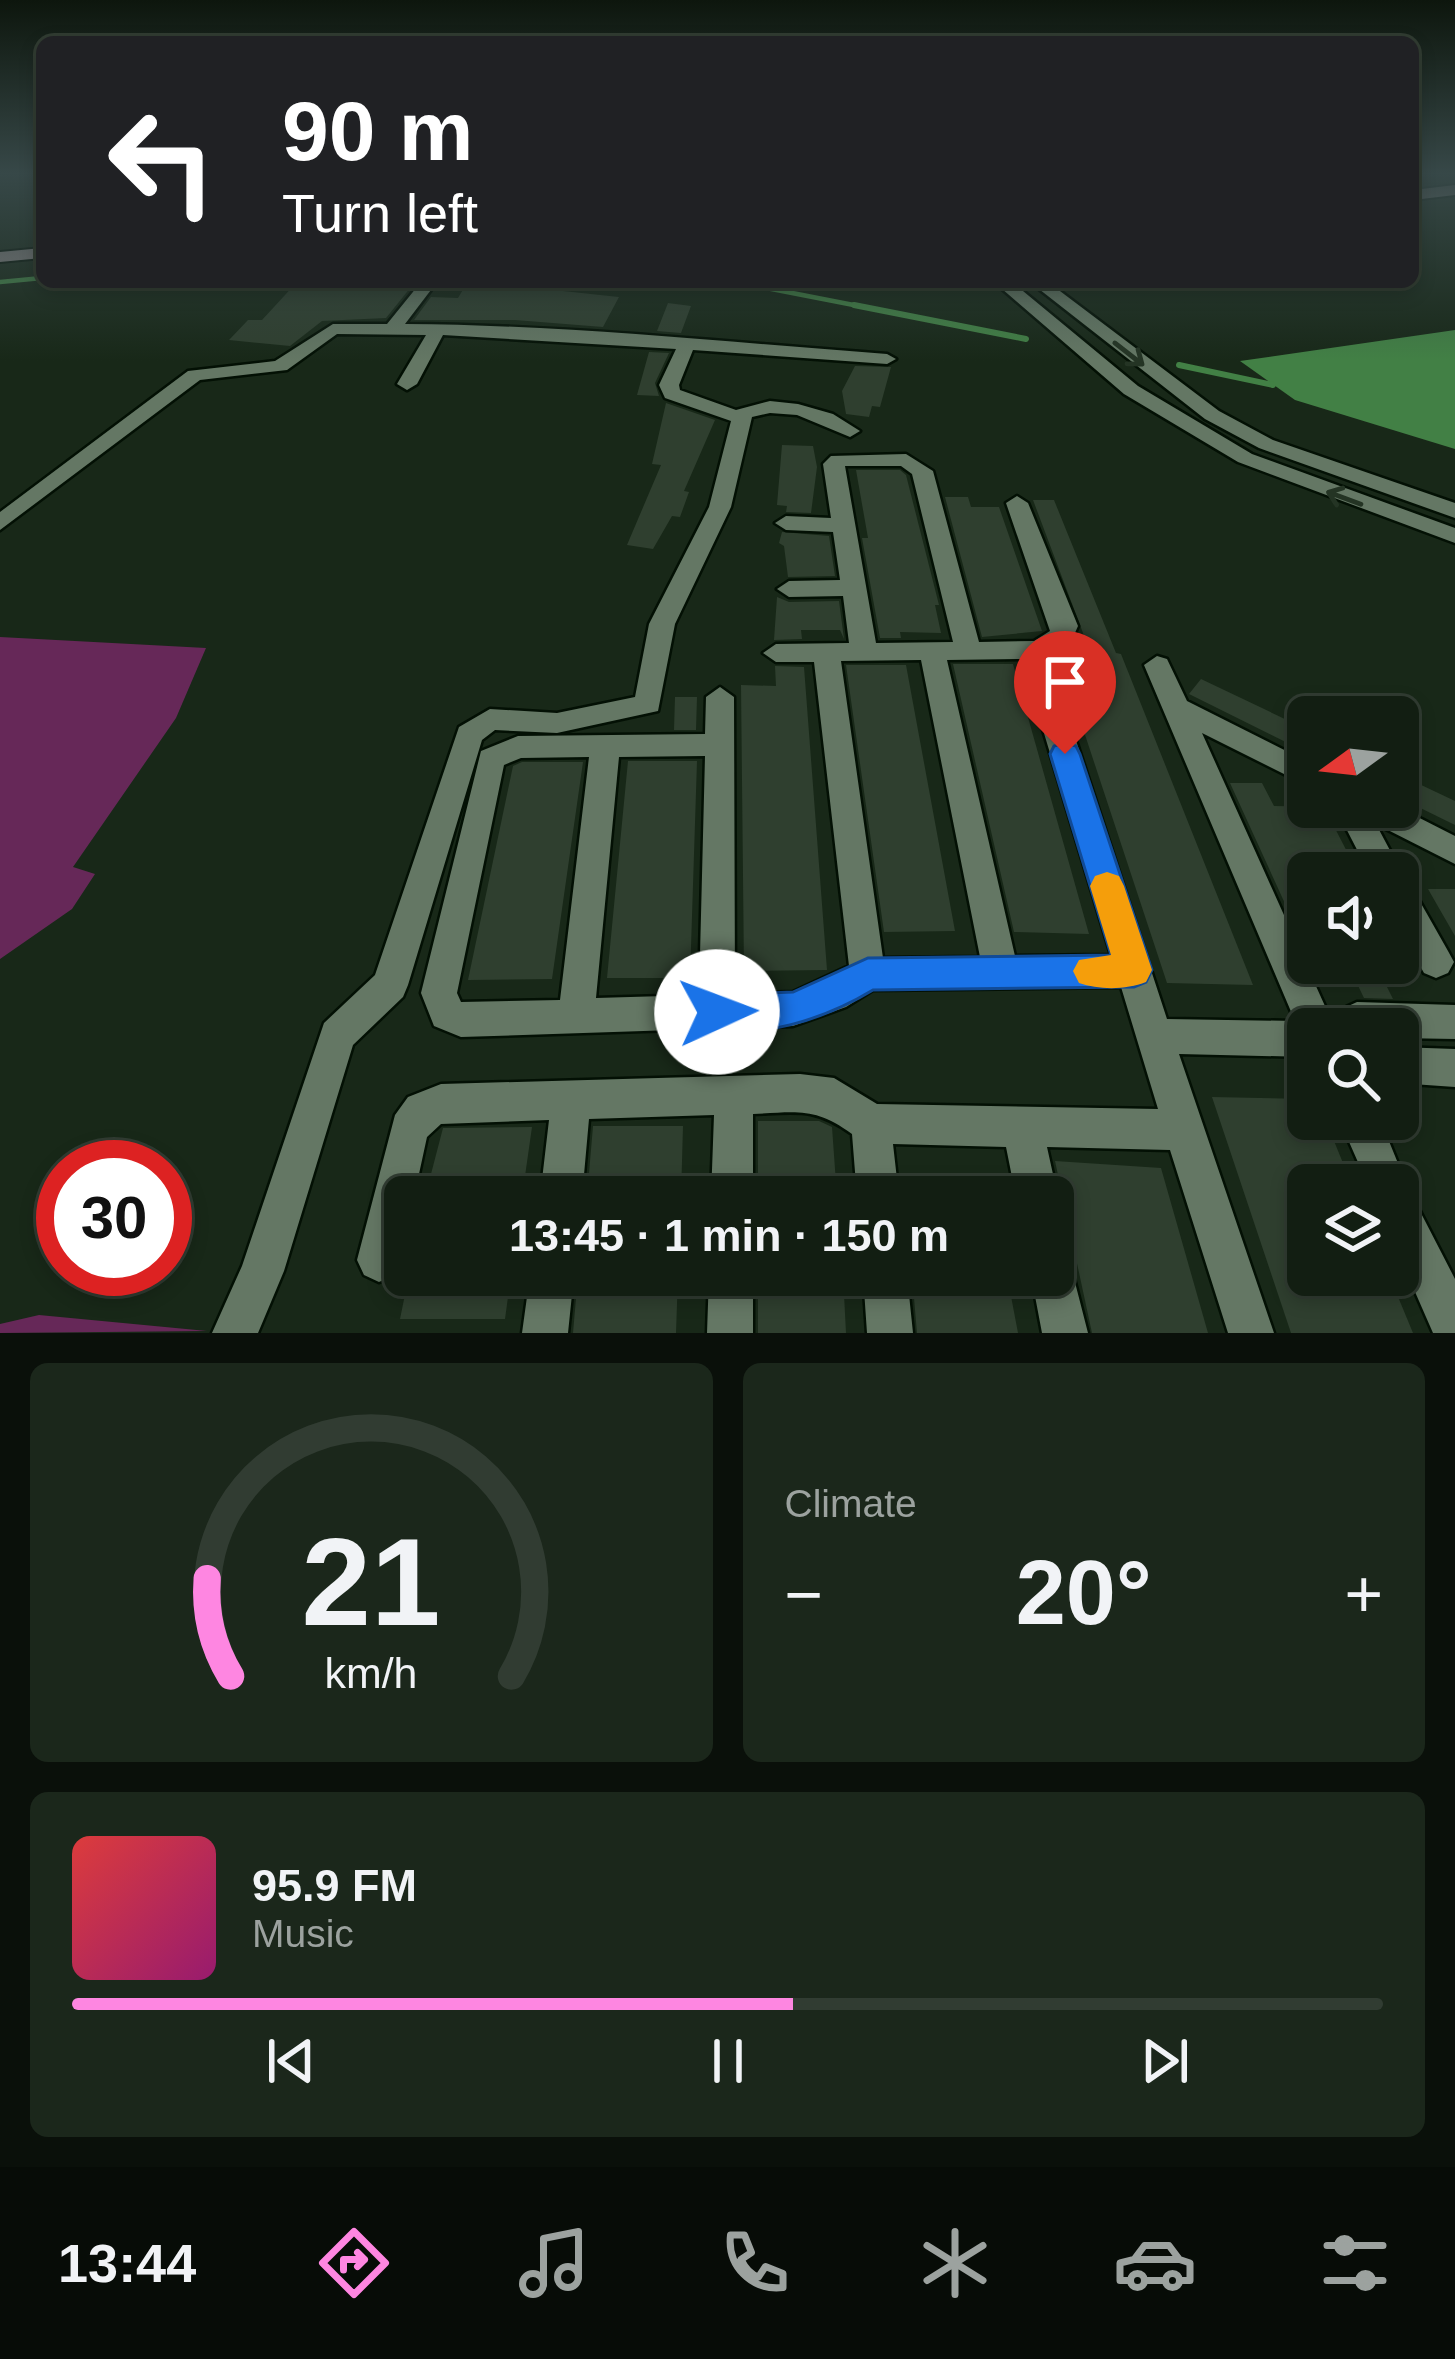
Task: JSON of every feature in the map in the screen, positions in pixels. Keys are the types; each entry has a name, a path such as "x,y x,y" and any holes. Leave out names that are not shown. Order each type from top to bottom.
{"main road":[{"path":"0,257 36,254"}],"street":[{"path":"393,328 424,288"},
{"path":"1009,288 1131,390 1245,458 1455,536"},
{"path":"1045,288 1164,382 1230,424 1340,473 1455,511"},
{"path":"0,523 194,375 280,366 333,329 438,329 887,359"},
{"path":"406,384 438,329"},
{"path":"687,343 670,385 672,394 741,418"},
{"path":"235,1333 262,1271 337,1035 390,985 469,734 490,719 556,723 648,704 662,623 720,507 741,418 756,408 793,410 850,431"},
{"path":"864,652 834,464 838,460 917,464 968,651"},
{"path":"776,653 1039,650 1062,636 1065,626 1017,503"},
{"path":"786,523 844,526"},
{"path":"789,589 854,587"},
{"path":"1039,650 1038,667 1251,1333"},
{"path":"932,651 1001,972"},
{"path":"826,652 868,974"},
{"path":"1156,665 1309,1008"},
{"path":"717,1012 720,697"},
{"path":"1176,708 1287,765"},
{"path":"720,745 518,747 491,759 439,993 447,1014 461,1020 793,1009 833,995 868,974 1134,970"},
{"path":"576,1016 605,746"},
{"path":"1412,828 1455,850"},
{"path":"1419,932 1436,962"},
{"path":"1419,1021 1455,1022"},
{"path":"1154,1036 1287,1039"},
{"path":"1419,1066 1455,1068"},
{"path":"380,1260 409,1129 422,1112 441,1104 800,1093 834,1097 872,1124 1184,1130"},
{"path":"732,1176 734,1095"},
{"path":"563,1176 572,1102"},
{"path":"872,1124 876,1176"},
{"path":"1022,1127 1032,1176"},
{"path":"1419,1251 1455,1329"},
{"path":"545,1333 549,1296"},
{"path":"730,1296 730,1333"},
{"path":"887,1296 890,1333"},
{"path":"1057,1296 1065,1333"}],"shaded area":[{"path":"1455,330 1455,449 1295,400 1240,361"},
{"path":"0,637 206,648 176,718 73,867 95,874 72,909 0,959"},
{"path":"39,1315 207,1331 0,1333 0,1324"}],"building":[{"path":"291,288 410,288 386,318 322,321 290,346 229,340 248,320 262,320"},
{"path":"464,288 545,288 619,297 603,327 515,320 414,320 431,297 458,298"},
{"path":"668,303 691,306 681,333 657,331"},
{"path":"649,352 669,353 655,383 659,396 637,395"},
{"path":"855,366 891,367 880,407 872,406 869,417 846,414 842,391"},
{"path":"666,403 715,420 684,491 689,492 680,517 672,516 653,549 627,545 661,465 652,464"},
{"path":"782,445 813,446 817,467 811,513 786,512 787,506 777,505"},
{"path":"856,470 900,470 906,475 939,605 935,605 941,633 900,632 901,638 880,638 862,538 868,538"},
{"path":"945,497 968,497 971,507 999,507 1042,631 982,637"},
{"path":"1033,500 1054,500 1253,985 1167,983 1059,656 1092,657"},
{"path":"782,532 829,536 835,576 788,577 784,546 779,543"},
{"path":"777,597 789,602 839,601 844,639 840,630 801,630 802,639 774,640"},
{"path":"953,664 1013,664 1089,934 1014,932"},
{"path":"846,665 906,665 955,931 884,932"},
{"path":"775,666 804,667 827,970 744,971 741,685 776,686"},
{"path":"1201,679 1287,720 1287,743 1189,694"},
{"path":"675,697 697,697 696,730 674,730"},
{"path":"628,761 697,761 690,978 607,978"},
{"path":"583,762 552,979 468,980 513,766"},
{"path":"1230,783 1262,783 1274,806 1287,806 1287,828 1335,828 1347,852 1287,852 1287,908"},
{"path":"1419,784 1455,801 1455,825 1419,807"},
{"path":"1428,889 1455,889 1455,936"},
{"path":"1357,984 1386,984 1393,999 1364,998"},
{"path":"1212,1097 1287,1099 1287,1140 1334,1140 1343,1164 1287,1164 1287,1296 1398,1296 1413,1333 1291,1333"},
{"path":"758,1121 819,1121 832,1127 836,1176 758,1176"},
{"path":"593,1126 683,1126 682,1176 589,1176"},
{"path":"532,1127 525,1176 430,1176 443,1128"},
{"path":"1055,1161 1161,1168 1208,1333 1092,1333 1074,1249 1074,1176 1058,1176"},
{"path":"901,1174 990,1176 901,1176"},
{"path":"405,1296 508,1296 505,1319 400,1319"},
{"path":"576,1296 677,1296 676,1333 573,1333"},
{"path":"758,1296 844,1296 846,1333 758,1333"},
{"path":"914,1296 1011,1296 1018,1333 917,1333"}],"waterway":[{"path":"0,282 36,279"},
{"path":"767,288 869,308"},
{"path":"854,305 1026,339"},
{"path":"1179,365 1273,385"}],"slow traffic":[{"path":"1091,971 1134,970 1107,886"}],"route":[{"path":"717,1012 793,1009 833,995 868,974 1134,970 1065,754"}]}
